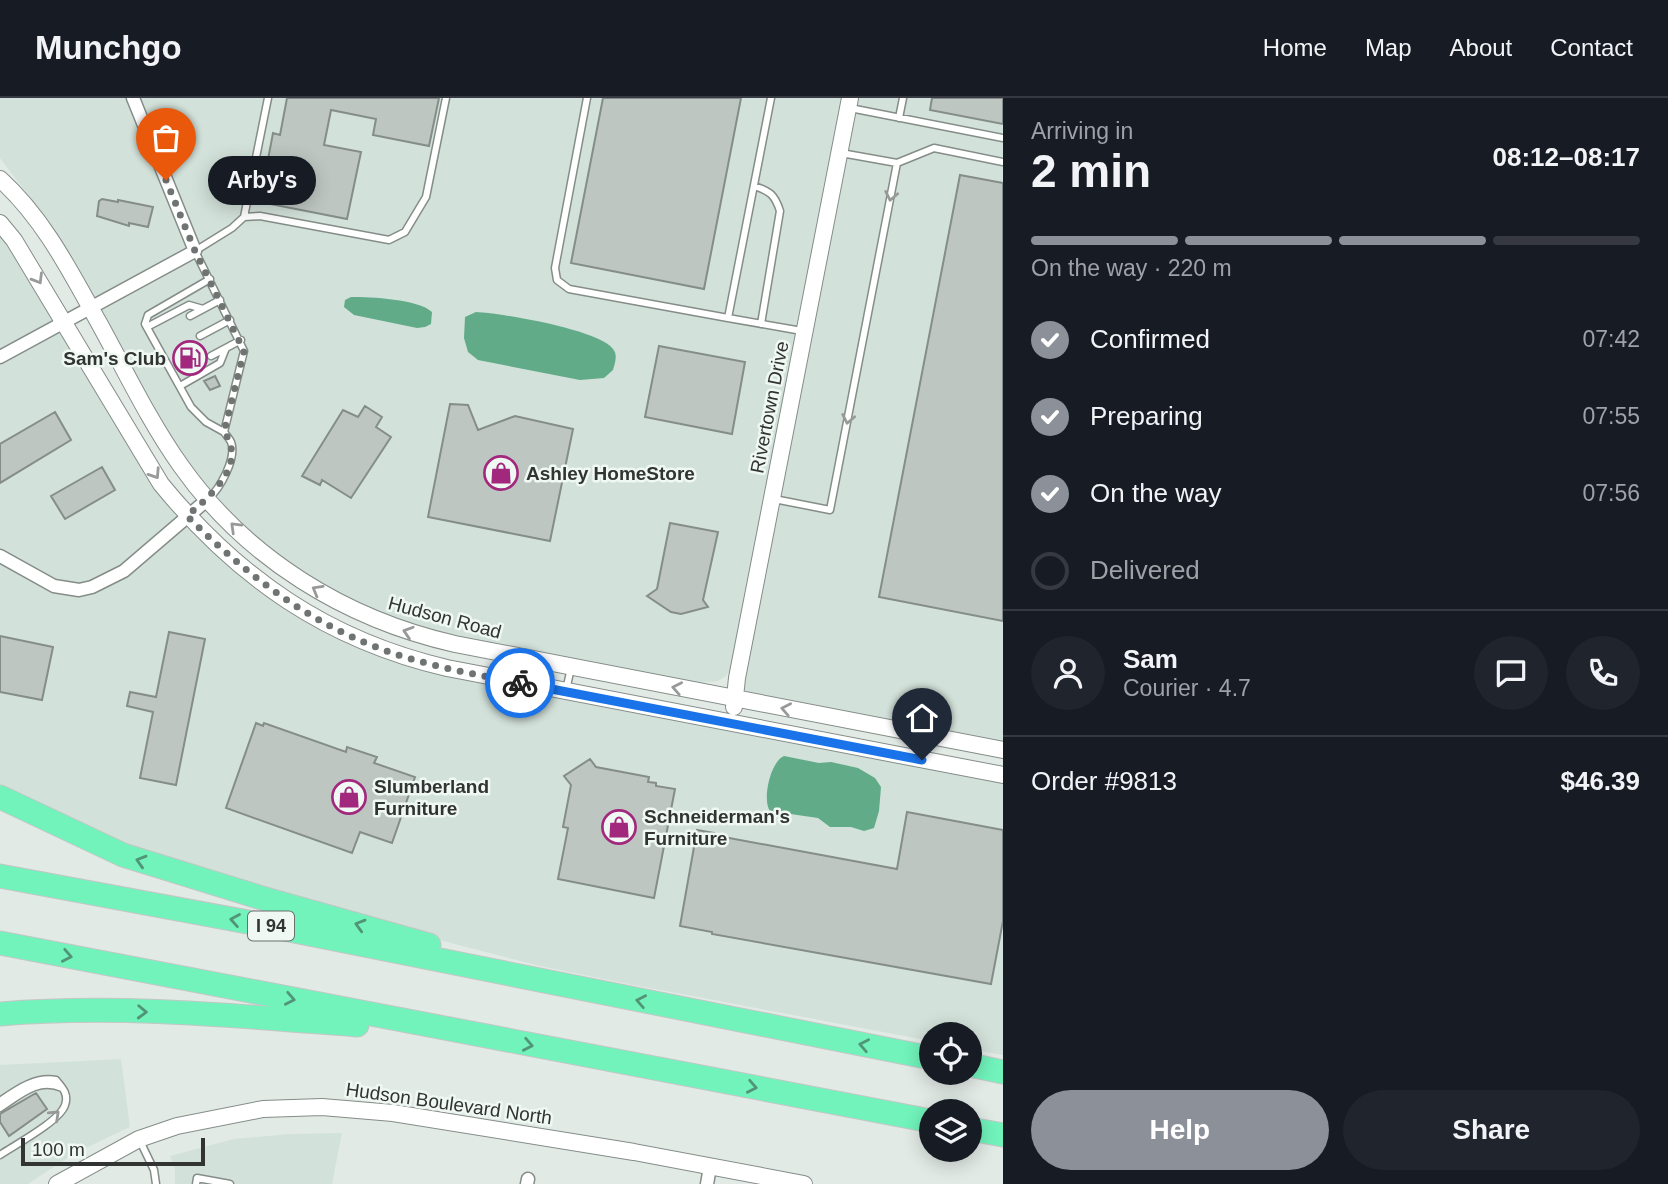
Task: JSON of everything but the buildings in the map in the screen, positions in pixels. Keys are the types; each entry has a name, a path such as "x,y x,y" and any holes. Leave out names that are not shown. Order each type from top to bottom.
{"highway":[{"path":"0,797 123,855 262,898 457,952 542,982"},
{"name":"I 94","path":"0,876 269,926 919,1056"},
{"path":"0,943 919,1119"},
{"path":"0,1014 65,1011 229,1015 461,1033"},
{"path":"982,1068 1003,1072"},
{"path":"982,1131 1003,1135"}],"street":[{"path":"0,357 195,251 133,98"},
{"name":"Rivertown Drive","path":"732,724 849,103"},
{"name":"Hudson Road","path":"0,179 20,197 43,226 181,467 233,526 288,573 353,610 425,637 571,668 1003,750"},
{"path":"0,223 14,240 137,447 161,484 187,516 216,545 274,593 332,628 415,660 566,692 1003,775"},
{"path":"0,556 54,586 79,590 92,587 106,582 124,570 208,499"},
{"name":"Hudson Boulevard North","path":"57,1184 139,1139 177,1126 241,1112 322,1107 393,1113 710,1167 726,1177 804,1184"},
{"path":"706,1184 710,1167"}],"lane":[{"path":"224,432 244,358 241,340 195,251 232,228 244,217 268,98"},
{"path":"244,217 260,216 389,240 405,232 426,197 446,98"},
{"path":"587,98 555,268 557,280 569,289 804,332"},
{"path":"728,317 771,98"},
{"path":"899,118 903,98"},
{"path":"849,103 899,118 1003,138"},
{"path":"839,152 897,163 934,148 1003,162"},
{"path":"773,498 830,510 897,163"},
{"path":"754,186 769,190 780,211 761,324"},
{"path":"208,499 217,491 226,473 232,450 230,442 224,432 206,422 191,407 145,324 148,315 210,279"},
{"path":"190,316 220,300"},
{"path":"147,327 189,304 203,309"},
{"path":"201,336 230,320"},
{"path":"153,337 162,332"},
{"path":"211,356 241,340"},
{"path":"180,386 220,363 226,348"},
{"path":"163,357 172,352"},
{"path":"174,377 183,372"},
{"path":"566,692 571,668"},
{"path":"0,1101 43,1079 56,1080 66,1094 65,1105 58,1115 0,1156"},
{"path":"0,1108 32,1087 46,1084 63,1089"},
{"path":"139,1139 154,1170 156,1184"},
{"path":"196,1184 197,1178 230,1184"}],"shaded area":[{"path":"0,98 1003,98 1003,750 735,699 791,360 731,668 726,676 718,681 699,683 457,637 397,620 330,589 302,572 231,513 192,469 173,440 60,237 0,158"},
{"path":"0,235 159,494 194,535 228,566 259,592 303,621 376,655 435,673 1003,783 1003,1055 982,1051 982,1022 919,1022 919,1039 540,966 323,910 190,872 0,790"},
{"path":"351,297 416,304 432,312 431,324 417,328 354,315 344,307 345,300"},
{"path":"476,312 527,319 590,335 615,351 613,370 604,378 580,380 478,360 468,352 464,338 465,317"},
{"path":"784,756 858,768 875,778 881,787 874,828 864,831 851,827 830,827 818,818 770,811 767,790 771,773"},
{"path":"121,1059 130,1127 75,1153 28,1184 0,1184 0,1065"},
{"path":"342,1133 332,1184 175,1184 175,1170 170,1156 234,1139"}],"way so far":[{"path":"166,180 195,251 241,340 244,351 224,432 232,450 226,473 217,491 187,516 216,545 274,593 332,628 415,660 520,683"}],"place":[{"name":"Arby's","path":"166,180"},
{"name":"Sam's Club","path":"190,358"},
{"name":"Ashley HomeStore","path":"501,473"},
{"name":"Slumberland Furniture","path":"349,797"},
{"name":"Schneiderman's Furniture","path":"619,827"}],"route":[{"path":"520,683 922,760"}]}
